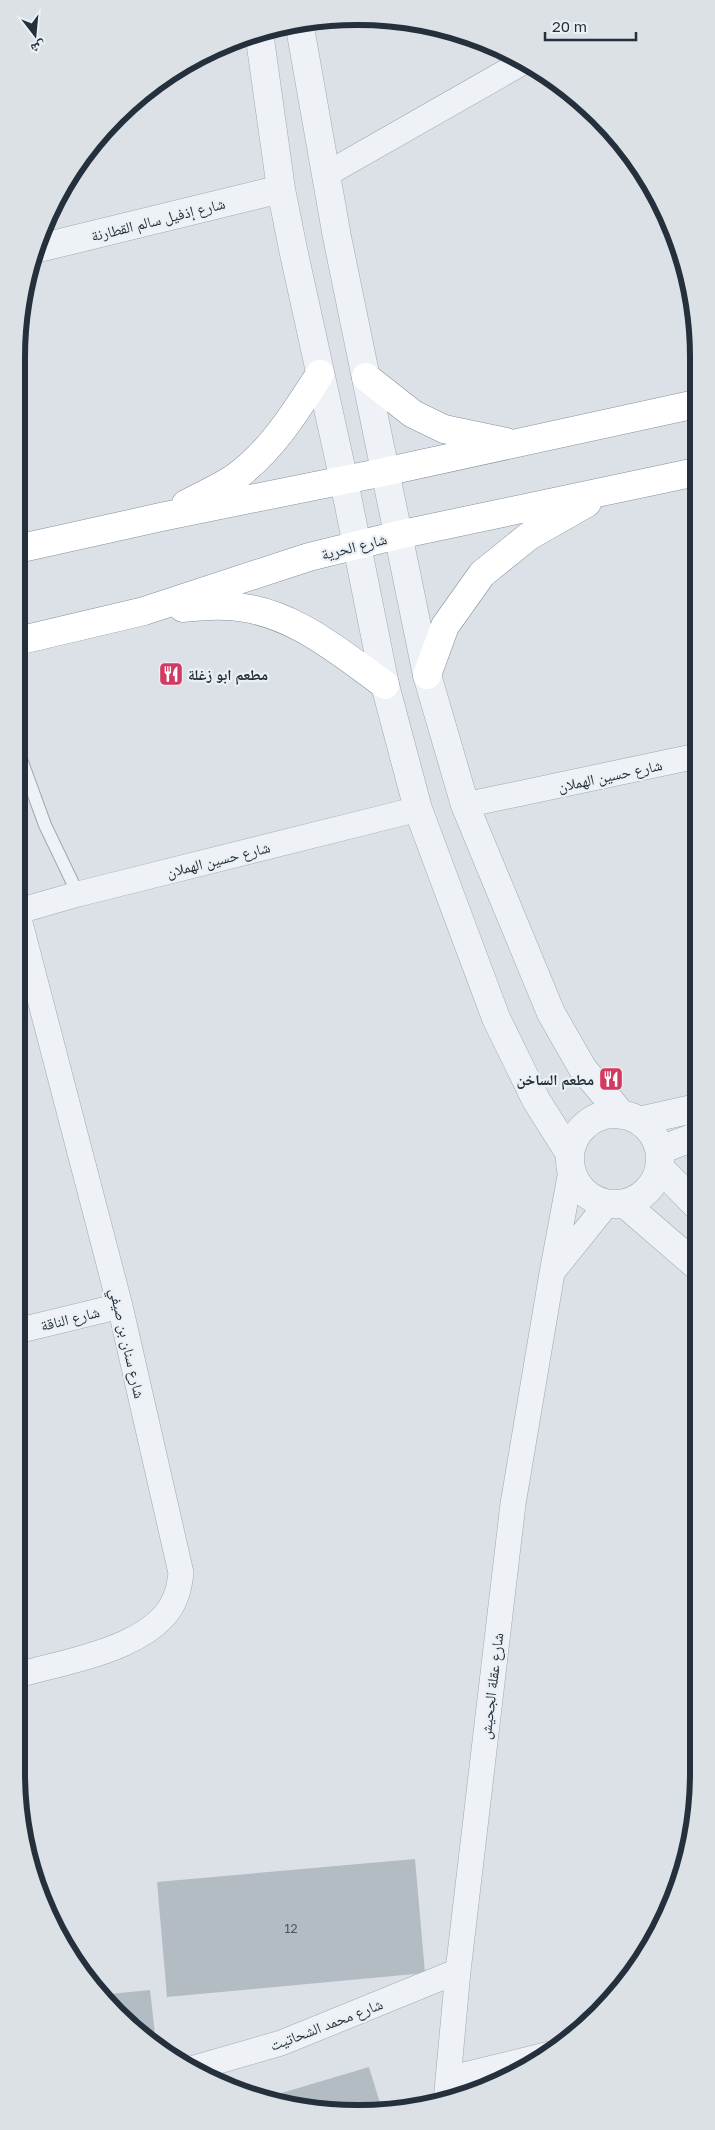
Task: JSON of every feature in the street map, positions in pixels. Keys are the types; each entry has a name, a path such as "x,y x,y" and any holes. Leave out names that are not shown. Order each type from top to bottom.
{"highway":[{"path":"161,517 236,477 262,454 289,421 320,374"},
{"path":"366,376 413,414 444,429 515,444"},
{"path":"25,547 161,517 344,481 690,405"},
{"name":"شارع الحرية","path":"25,639 144,611 308,557 398,535 690,473"},
{"path":"427,675 445,626 482,574 529,536 610,490"},
{"path":"144,611 226,606 274,614 320,638 385,685"}],"street":[{"path":"300,30 325,174 384,472 427,675 465,805 551,1013 583,1069 631,1118 653,1133 660,1159 690,1197"},
{"path":"260,40 282,189 385,685 418,809 496,1018 536,1100 571,1162 579,1186 591,1198 616,1204 690,1261"},
{"path":"325,174 517,66"},
{"name":"شارع إذفيل سالم القطارنة","path":"44,247 282,189"},
{"name":"شارع حسين الهملان","path":"465,805 690,757"},
{"name":"شارع حسين الهملان","path":"25,909 78,894 418,809"},
{"name":"شارع سنان بن صيفي","path":"25,942 120,1306 181,1573 176,1597 164,1616 144,1634 120,1646 25,1673"},
{"path":"571,1162 576,1137 588,1123 604,1115 631,1118 690,1109"},
{"path":"616,1204 641,1197 654,1184 660,1159 690,1141"},
{"name":"شارع عقلة الجحيش","path":"447,2091 458,1971 513,1504 571,1162"},
{"name":"شارع عقلة الجحيش","path":"552,1273 616,1204"},
{"name":"شارع الناقة","path":"25,1329 120,1306"},
{"name":"شارع محمد الشحاتيت","path":"201,2066 281,2043 458,1971"},
{"path":"447,2091 509,2069"}],"lane":[{"path":"25,770 45,825 78,894"}],"building":[{"path":"415,1859 425,1973 167,1997 157,1882"},
{"path":"150,1990 155,2036 122,2008 110,1994"},
{"path":"369,2067 380,2104 336,2104 275,2095"}],"place":[{"name":"مطعم ابو زغلة","path":"171,674"},
{"name":"مطعم الساخن","path":"611,1079"}]}
